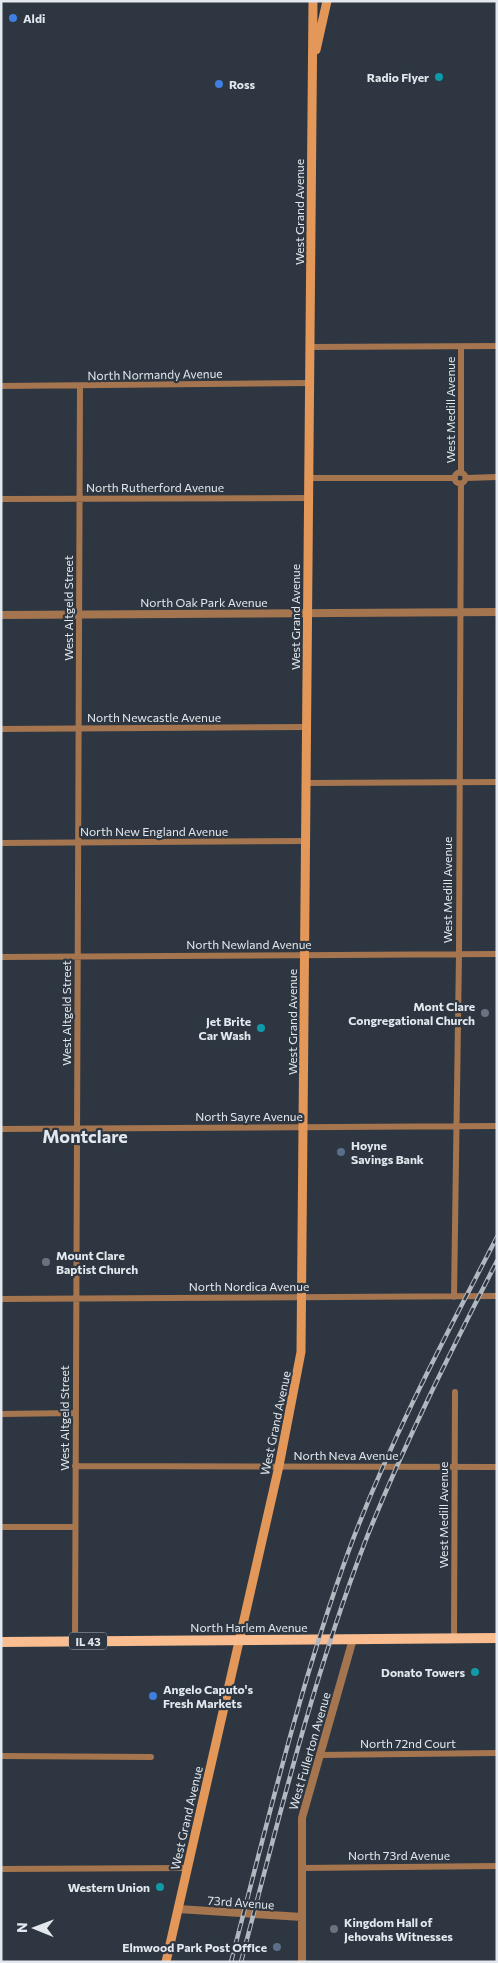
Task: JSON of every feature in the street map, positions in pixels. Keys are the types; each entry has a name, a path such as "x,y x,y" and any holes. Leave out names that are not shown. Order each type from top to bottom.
{"main road":[{"name":"West Grand Avenue","path":"166,1962 279,1466 301,1352 312,1"},
{"name":"West Grand Avenue","path":"312,67 327,1"},
{"name":"North Harlem Avenue","path":"1,1642 497,1638"}],"street":[{"name":"West Medill Avenue","path":"461,346 463,475"},
{"path":"310,347 497,346"},
{"name":"North Normandy Avenue","path":"1,386 310,383"},
{"name":"West Altgeld Street","path":"74,1641 80,386"},
{"path":"309,478 455,478 457,474 497,478"},
{"path":"455,478 457,483 460,484 465,481 463,475"},
{"name":"West Medill Avenue","path":"454,1296 459,954 460,484"},
{"name":"North Rutherford Avenue","path":"1,500 309,498"},
{"name":"North Oak Park Avenue","path":"1,615 497,612"},
{"name":"North Newcastle Avenue","path":"1,729 307,727"},
{"path":"307,783 497,782"},
{"name":"North New England Avenue","path":"1,843 306,841"},
{"name":"North Newland Avenue","path":"1,957 497,954"},
{"name":"North Sayre Avenue","path":"1,1129 497,1126"},
{"name":"North Nordica Avenue","path":"1,1299 497,1296"},
{"name":"West Medill Avenue","path":"454,1638 455,1392"},
{"path":"1,1414 76,1413"},
{"name":"North Neva Avenue","path":"75,1466 497,1467"},
{"path":"1,1527 75,1527"},
{"name":"West Fullerton Avenue","path":"302,1962 302,1818 353,1639"},
{"name":"North 72nd Court","path":"319,1755 497,1753"},
{"path":"1,1756 151,1757"},
{"name":"North 73rd Avenue","path":"302,1868 497,1866"},
{"path":"1,1869 187,1868"},
{"name":"73rd Avenue","path":"178,1910 302,1917"}],"railway":[{"path":"231,1962 271,1806 300,1703 331,1601 349,1550 399,1430 497,1237"},
{"path":"241,1962 297,1750 346,1593 365,1542 411,1435 497,1261"}],"place":[{"name":"Aldi","path":"13,18"},
{"name":"Radio Flyer","path":"439,77"},
{"name":"Ross","path":"219,84"},
{"name":"Mont Clare Congregational Church","path":"485,1013"},
{"name":"Jet Brite Car Wash","path":"261,1028"},
{"name":"Hoyne Savings Bank","path":"341,1152"},
{"name":"Mount Clare Baptist Church","path":"46,1262"},
{"name":"Donato Towers","path":"475,1672"},
{"name":"Angelo Caputo's Fresh Markets","path":"153,1696"},
{"name":"Western Union","path":"160,1887"},
{"name":"Kingdom Hall of Jehovahs Witnesses","path":"334,1929"},
{"name":"Elmwood Park Post Office","path":"277,1947"}],"district":[{"name":"Montclare","path":"85,1136"}]}
